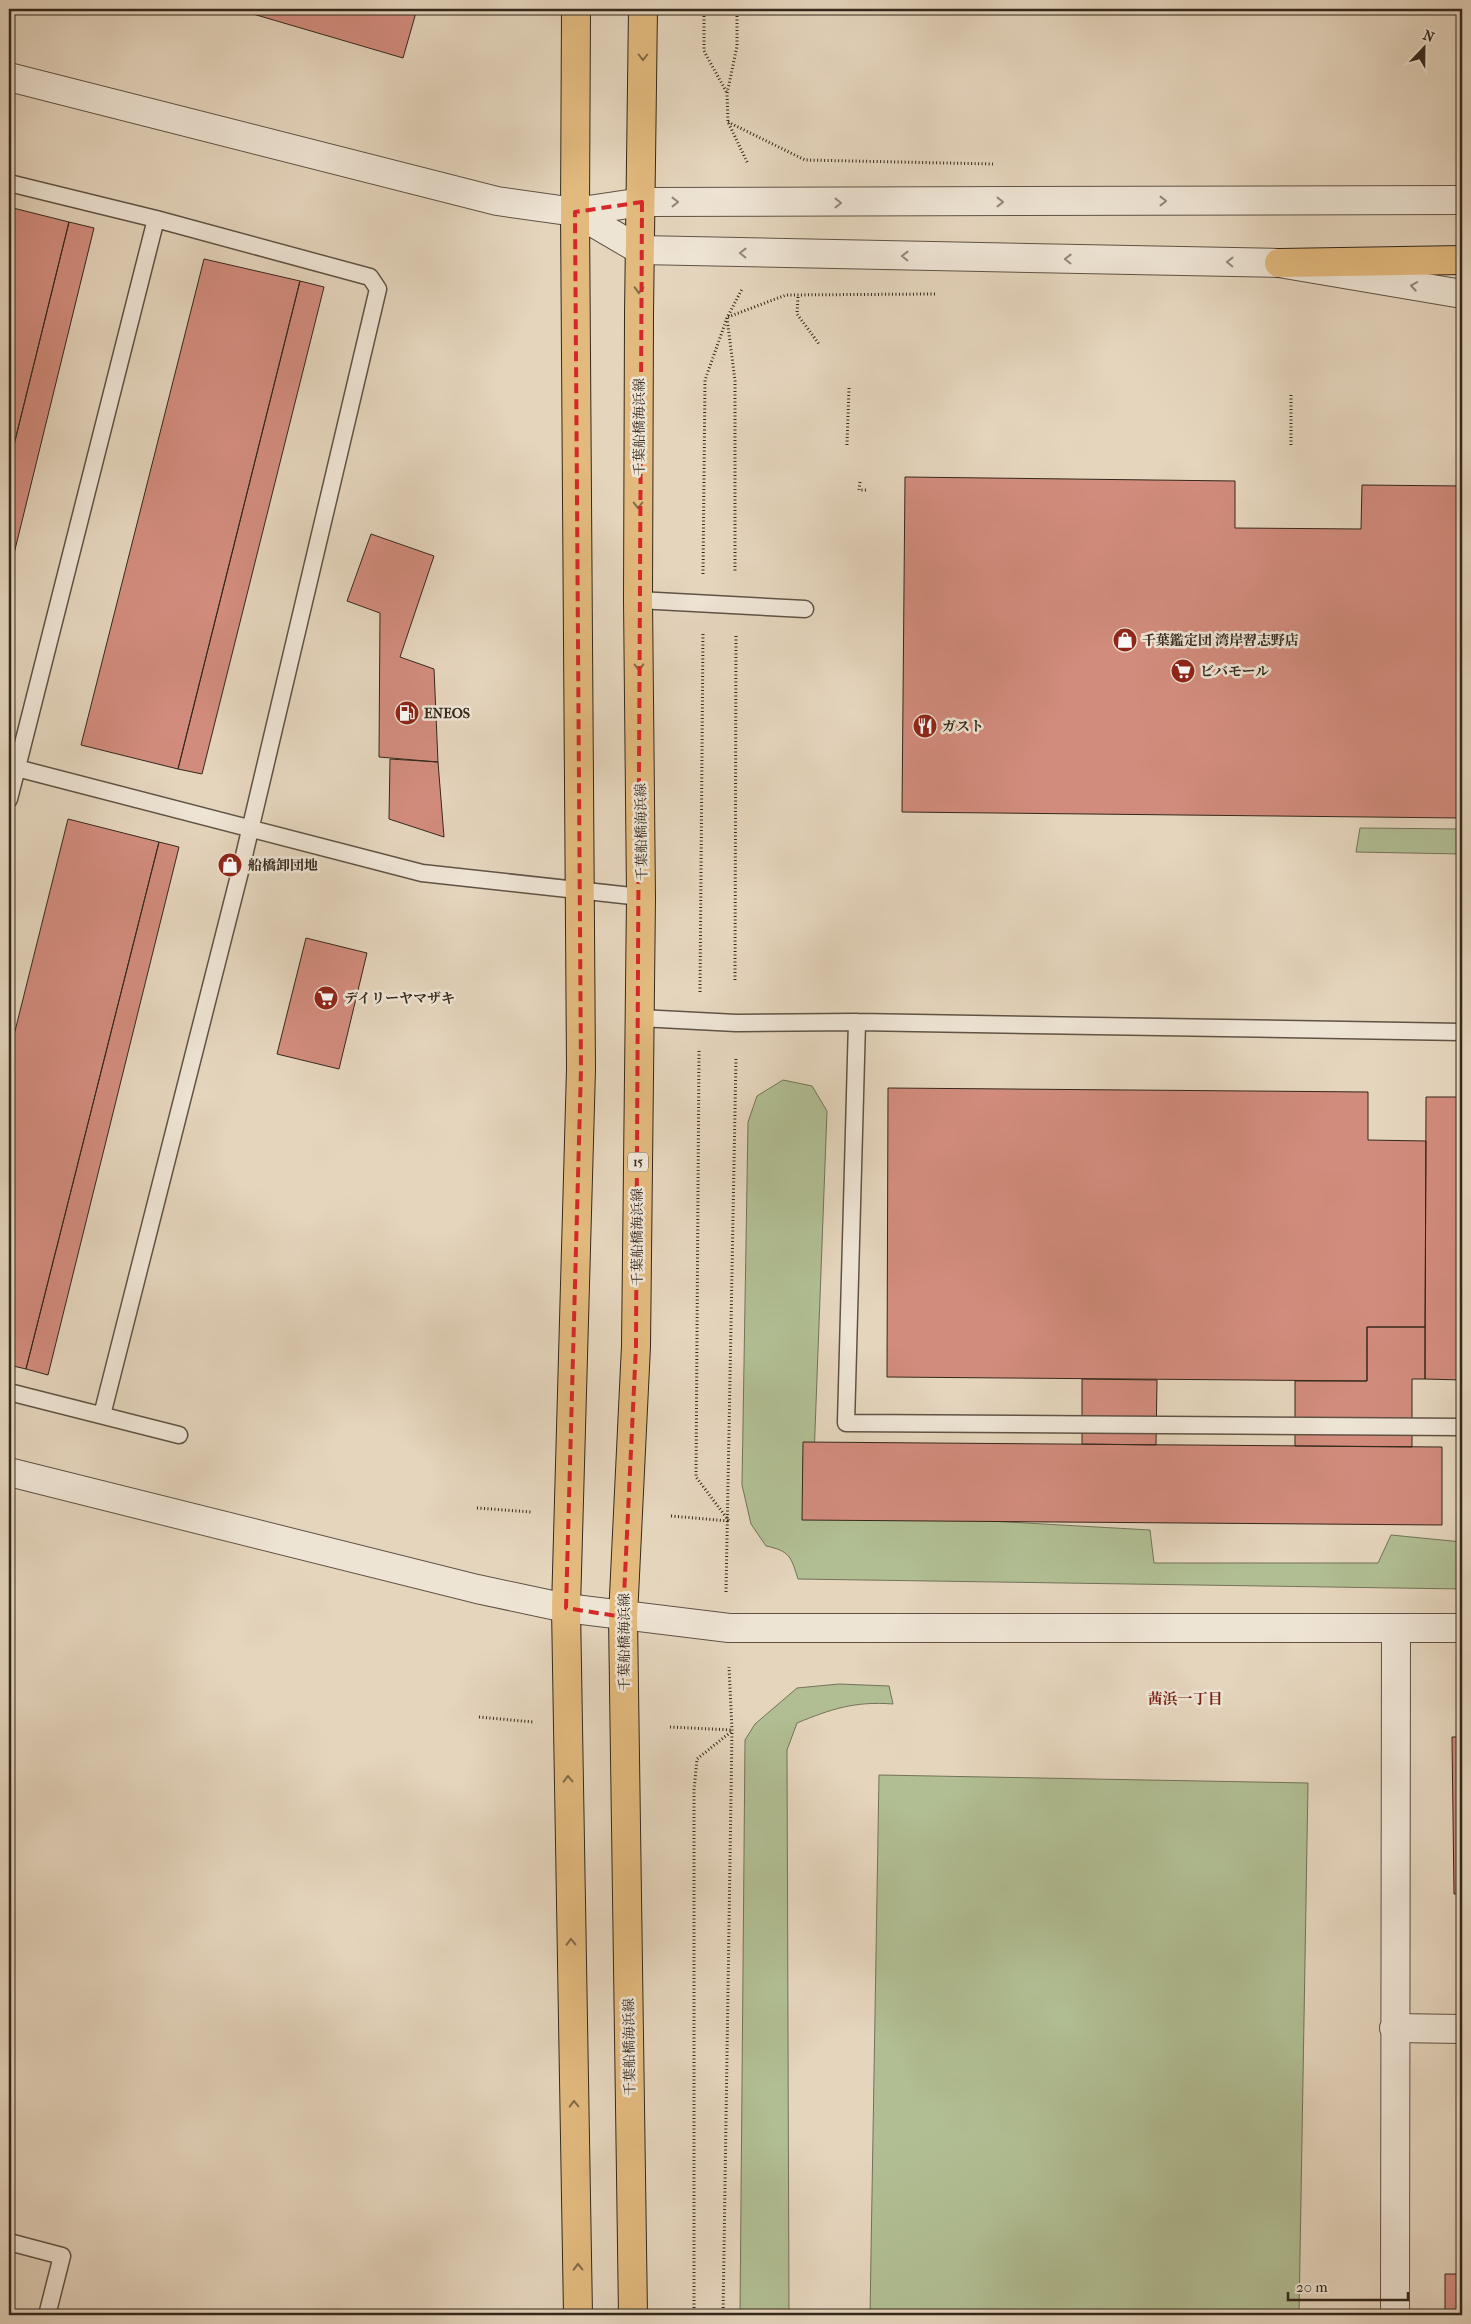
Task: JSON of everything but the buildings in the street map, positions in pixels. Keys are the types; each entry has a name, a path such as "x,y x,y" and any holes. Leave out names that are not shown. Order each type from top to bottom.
{"main road":[{"path":"576,9 575,212 581,1069 566,1608 578,2315"},
{"name":"千葉船橋海浜線","path":"633,2315 623,1617 636,1346 641,897 638,600 640,250 644,9"},
{"path":"1279,264 1462,260"}],"street":[{"path":"9,77 497,201 575,212 642,202 1462,200"},
{"path":"575,212 640,250 1279,264 1462,294"},
{"path":"9,1472 477,1589 566,1608 623,1617 729,1628 1462,1628"},
{"path":"1395,2315 1396,1628"},
{"path":"1394,2028 1462,2029"}],"lane":[{"path":"9,183 156,219 370,277 378,289 250,828 102,1415"},
{"path":"9,799 12,767 156,219"},
{"path":"638,600 806,609"},
{"path":"12,767 422,873 507,880 641,897"},
{"path":"640,1018 736,1023 857,1022 1462,1032"},
{"path":"857,1022 846,1423 1462,1427"},
{"path":"9,1392 178,1435"},
{"path":"9,2242 62,2256 48,2315"}],"path":[{"path":"704,9 704,50 728,94"},
{"path":"738,9 737,46 728,94 728,122 748,164"},
{"path":"728,122 805,160 994,164"},
{"path":"702,573 705,380 727,318 742,290"},
{"path":"798,298 797,314 819,344"},
{"path":"727,318 735,381 735,572"},
{"path":"846,445 849,388"},
{"path":"1290,395 1291,445"},
{"path":"860,482 860,490 868,490"},
{"path":"700,987 704,635"},
{"path":"735,980 736,635"},
{"path":"726,1594 729,1522 736,1058"},
{"path":"699,1065 696,1477 729,1522"},
{"path":"477,1508 531,1512"},
{"path":"671,1516 729,1522"},
{"path":"723,2315 732,1730 728,1667"},
{"path":"479,1717 538,1722"},
{"path":"670,1727 732,1730"},
{"path":"694,2315 694,1790 697,1759 732,1730"}],"highlighted area":[{"path":"642,202 636,1346 623,1617 566,1608 581,1069 575,212"}],"green space":[{"path":"1360,828 1462,829 1462,854 1356,852"},
{"path":"783,1080 812,1086 827,1111 812,1511 1150,1530 1154,1563 1378,1563 1391,1535 1462,1542 1462,1589 798,1579 788,1556 780,1550 766,1546 751,1524 742,1485 748,1122 757,1096"},
{"path":"839,1684 889,1686 893,1704 879,1703 844,1707 797,1723 787,1750 789,2315 740,2315 745,1740 755,1724 797,1688"},
{"path":"879,1775 1308,1783 1299,2315 870,2315"}],"place":[{"name":"千葉鑑定団 湾岸習志野店","path":"1125,640"},
{"name":"ビバモール","path":"1183,671"},
{"name":"ENEOS","path":"407,713"},
{"name":"ガスト","path":"925,726"},
{"name":"船橋卸団地","path":"230,865"},
{"name":"デイリーヤマザキ","path":"326,998"}],"district":[{"name":"茜浜一丁目","path":"1185,1699"}]}
